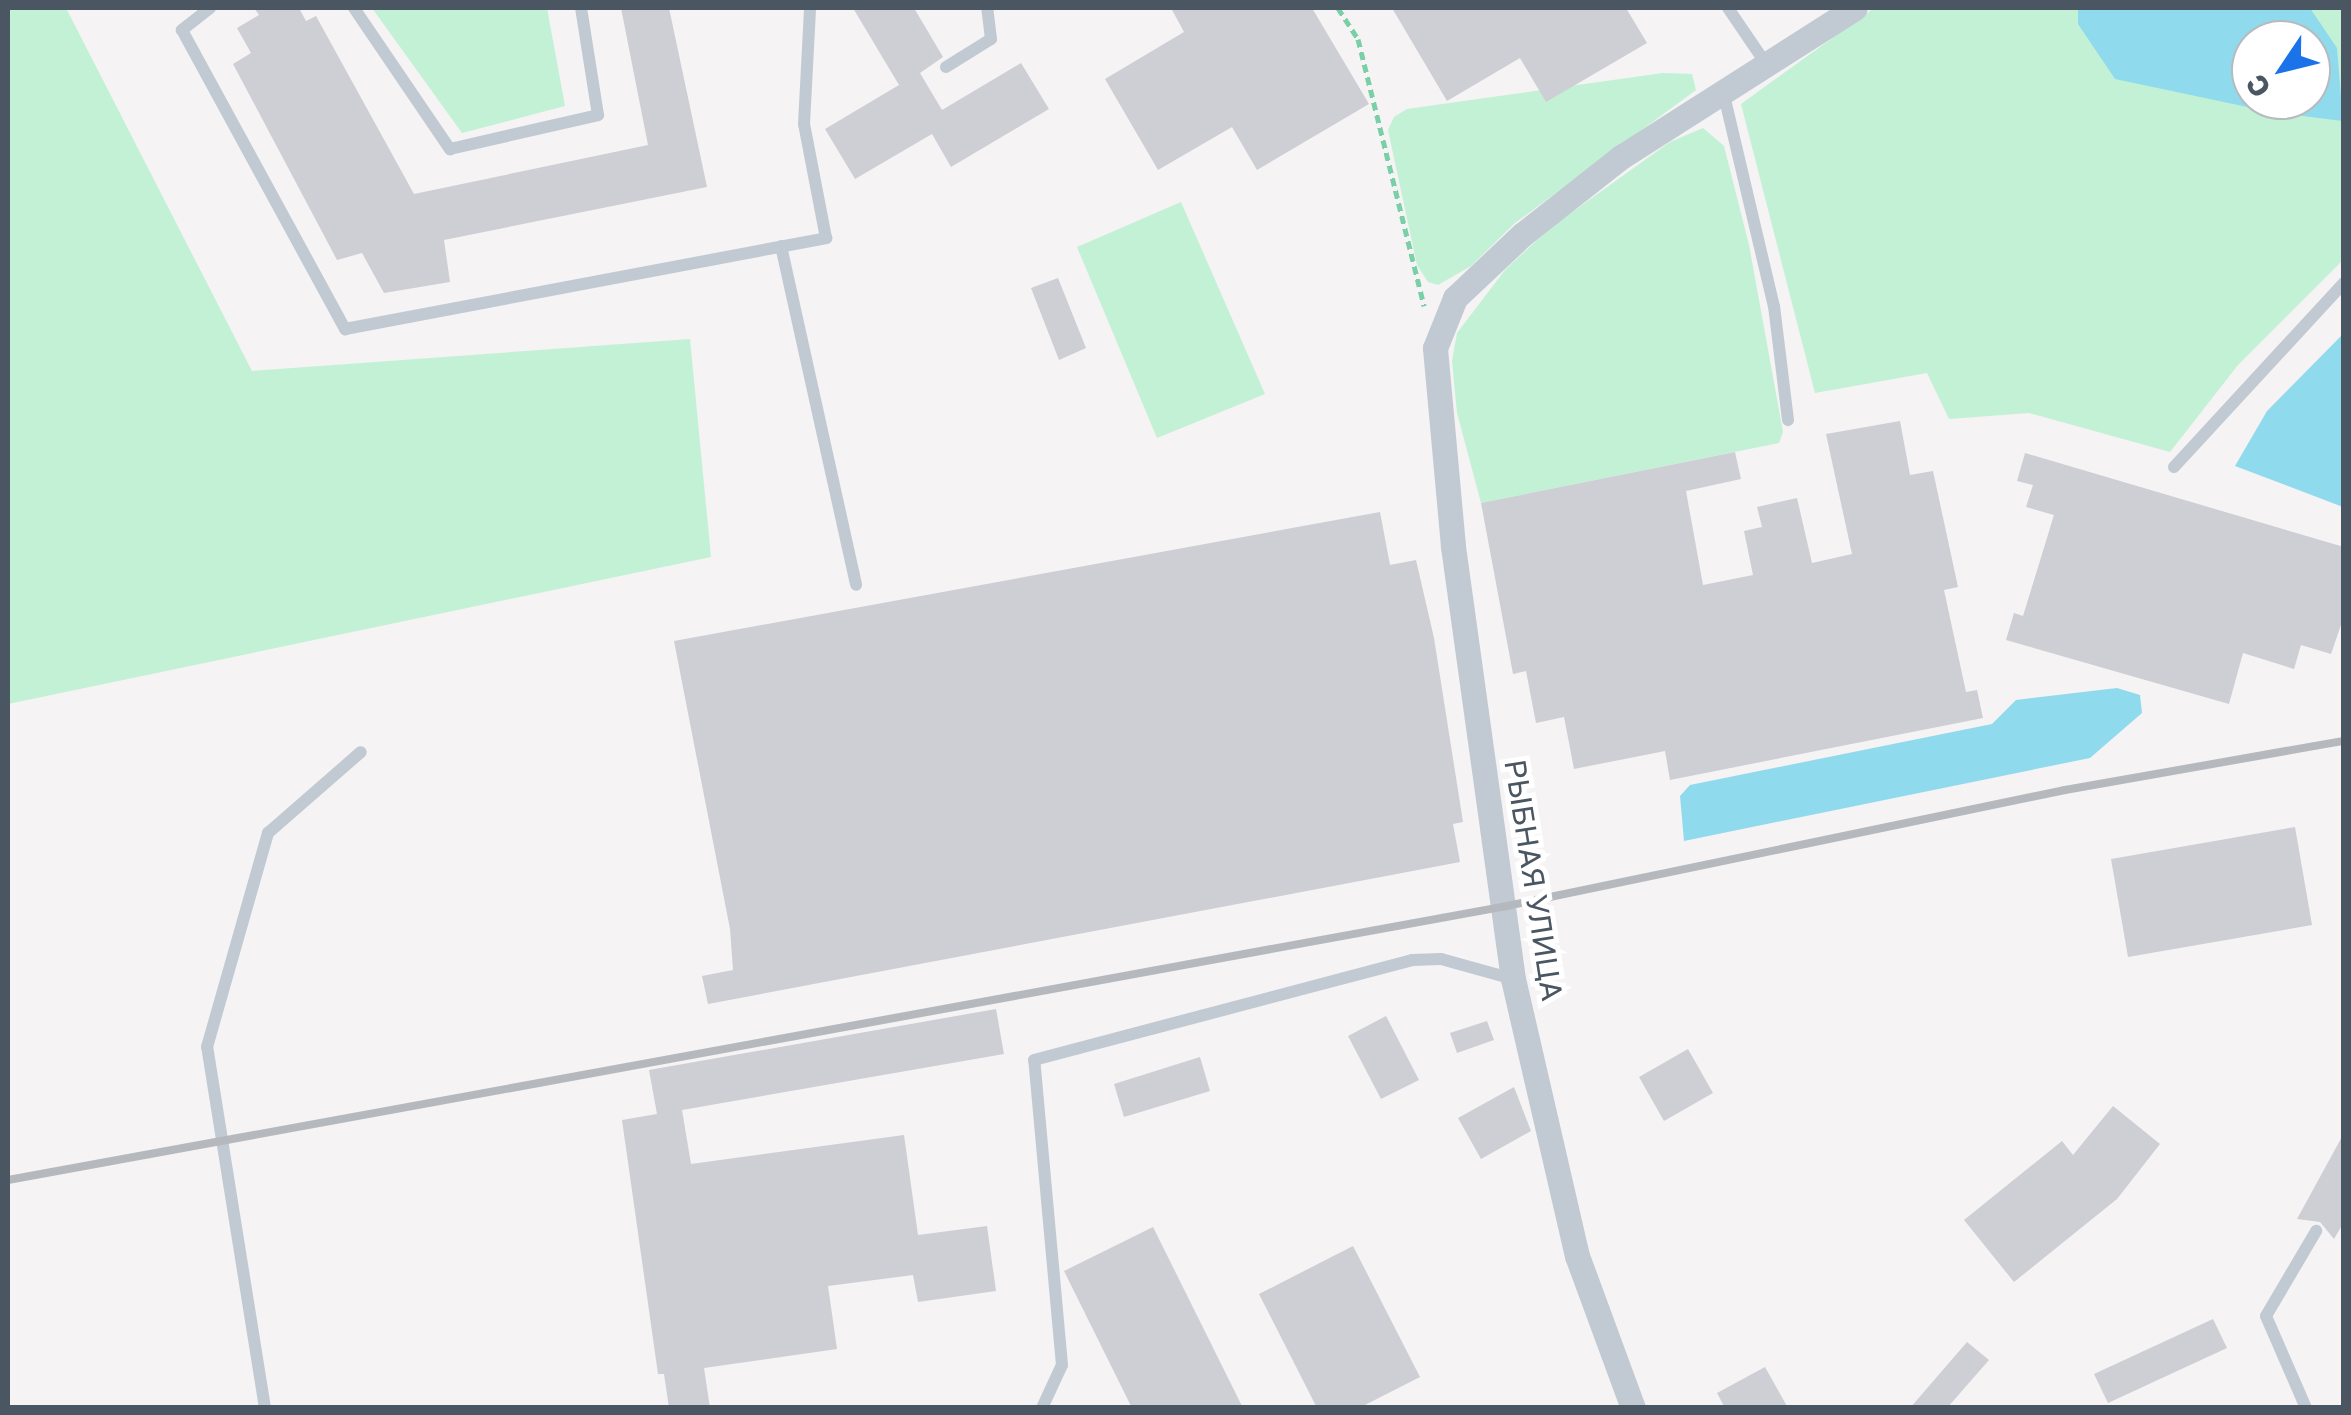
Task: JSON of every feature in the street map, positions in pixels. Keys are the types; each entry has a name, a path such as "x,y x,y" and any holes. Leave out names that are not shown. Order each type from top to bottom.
{"street":[{"path":"1435,348 1455,298 1484,268 1620,157 1855,8"},
{"name":"РЫБНАЯ УЛИЦА","path":"1435,348 1453,546 1513,979 1577,1256 1633,1408"}],"lane":[{"path":"210,8 182,30 345,330 826,238 804,124 810,8"},
{"path":"354,8 450,149 598,115 581,8"},
{"path":"946,67 991,39 987,8"},
{"path":"1728,8 1766,64"},
{"path":"1723,91 1774,306 1788,420"},
{"path":"782,246 856,585"},
{"path":"2174,467 2344,283"},
{"path":"264,1408 207,1047 268,833 360,752"},
{"path":"1042,1408 1062,1365 1034,1060 1412,960 1441,959 1513,979"},
{"path":"2306,1408 2266,1316 2316,1231"}],"path":[{"path":"1338,8 1358,39 1435,348"}],"green space":[{"path":"8,8 66,8 252,371 690,339 711,557 8,704"},
{"path":"372,8 547,8 565,106 462,133"},
{"path":"1874,8 2343,8 2343,260 2238,365 2170,452 2029,413 1949,419 1927,373 1815,393 1741,104"},
{"path":"1663,73 1692,74 1696,90 1515,223 1471,266 1438,285 1428,282 1417,265 1388,130 1394,117 1407,109"},
{"path":"1703,128 1724,146 1749,245 1783,432 1779,443 1481,503 1457,413 1452,361 1457,333 1505,270 1550,228 1670,142"},
{"path":"1181,202 1265,394 1157,438 1077,247"}],"water":[{"path":"2078,8 2310,8 2318,20 2231,20 2231,104 2115,79 2078,24"},
{"path":"2331,39 2337,48 2343,121 2331,120"},
{"path":"2343,334 2343,507 2235,466 2267,411"},
{"path":"2117,688 2140,695 2142,713 2090,758 1684,841 1680,796 1690,785 1992,724 2016,700"}],"building":[{"path":"254,8 299,8 306,21 316,16 414,194 648,145 621,8 669,8 707,187 444,240 450,282 384,293 362,253 337,260 233,64 251,53 237,28 259,15"},
{"path":"853,8 914,8 943,57 920,73 942,110 1021,63 1049,109 951,167 932,134 855,179 825,129 899,85"},
{"path":"1171,8 1312,8 1369,104 1257,170 1232,127 1158,170 1105,79 1184,32"},
{"path":"1392,8 1626,8 1647,43 1546,102 1520,58 1447,101"},
{"path":"1058,278 1086,348 1059,360 1031,288"},
{"path":"1900,421 1910,475 1933,471 1958,587 1944,590 1966,692 1977,690 1983,718 1670,780 1665,751 1574,769 1564,717 1536,723 1526,671 1513,674 1481,503 1735,452 1741,479 1686,491 1703,585 1753,575 1744,531 1762,527 1757,507 1797,498 1812,563 1852,554 1826,434"},
{"path":"2025,453 2344,547 2344,616 2331,654 2301,645 2294,669 2243,653 2229,704 2006,640 2014,613 2023,616 2054,515 2026,507 2033,485 2017,481"},
{"path":"1380,512 1390,565 1416,560 1434,638 1463,822 1453,824 1460,862 708,1004 702,976 733,970 730,929 674,641"},
{"path":"2295,827 2312,925 2128,957 2111,859"},
{"path":"996,1009 1004,1054 682,1110 691,1164 904,1135 918,1235 987,1226 996,1291 918,1302 913,1275 828,1286 837,1349 704,1368 710,1408 669,1408 664,1374 658,1374 622,1120 657,1114 649,1070"},
{"path":"1386,1016 1419,1080 1381,1099 1348,1036"},
{"path":"1487,1021 1494,1040 1457,1053 1450,1033"},
{"path":"1688,1049 1713,1093 1664,1121 1639,1077"},
{"path":"1200,1057 1210,1091 1124,1117 1114,1084"},
{"path":"1514,1087 1531,1131 1481,1159 1458,1118"},
{"path":"2113,1106 2160,1144 2117,1199 2014,1282 1964,1220 2062,1141 2073,1155"},
{"path":"2344,1133 2344,1222 2334,1239 2320,1222 2297,1219"},
{"path":"1153,1227 1243,1408 1132,1408 1064,1271"},
{"path":"1353,1246 1420,1377 1359,1408 1317,1408 1259,1294"},
{"path":"2213,1319 2227,1348 2108,1403 2094,1374"},
{"path":"1967,1342 1989,1360 1947,1408 1910,1408"},
{"path":"1765,1367 1788,1408 1725,1408 1717,1393"}],"railway":[{"path":"8,1180 1502,907 2065,790 2344,741"}]}
